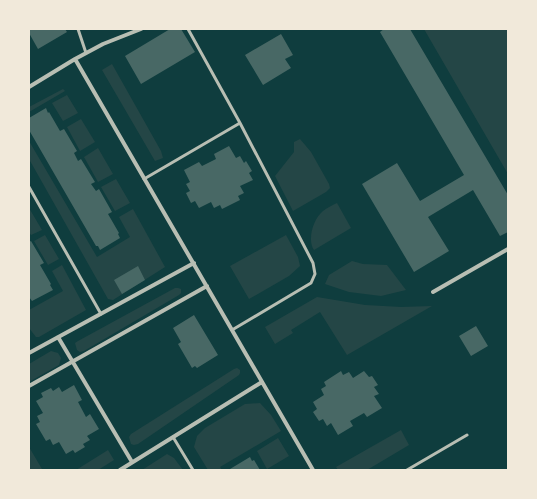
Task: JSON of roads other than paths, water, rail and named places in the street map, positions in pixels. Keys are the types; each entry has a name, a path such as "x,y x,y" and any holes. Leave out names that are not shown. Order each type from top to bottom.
{"street":[{"path":"29,87 103,44 141,29"},
{"path":"75,59 313,470"},
{"path":"433,292 508,248"},
{"path":"30,353 194,263"},
{"path":"29,386 207,286"},
{"path":"58,337 132,462"},
{"path":"120,470 262,382"}],"lane":[{"path":"78,29 86,53"},
{"path":"188,29 240,123 313,263 315,274 311,283 232,330"},
{"path":"144,179 240,123"},
{"path":"29,187 101,314"},
{"path":"29,348 30,353"},
{"path":"407,470 467,435"},
{"path":"173,437 193,470"}]}
